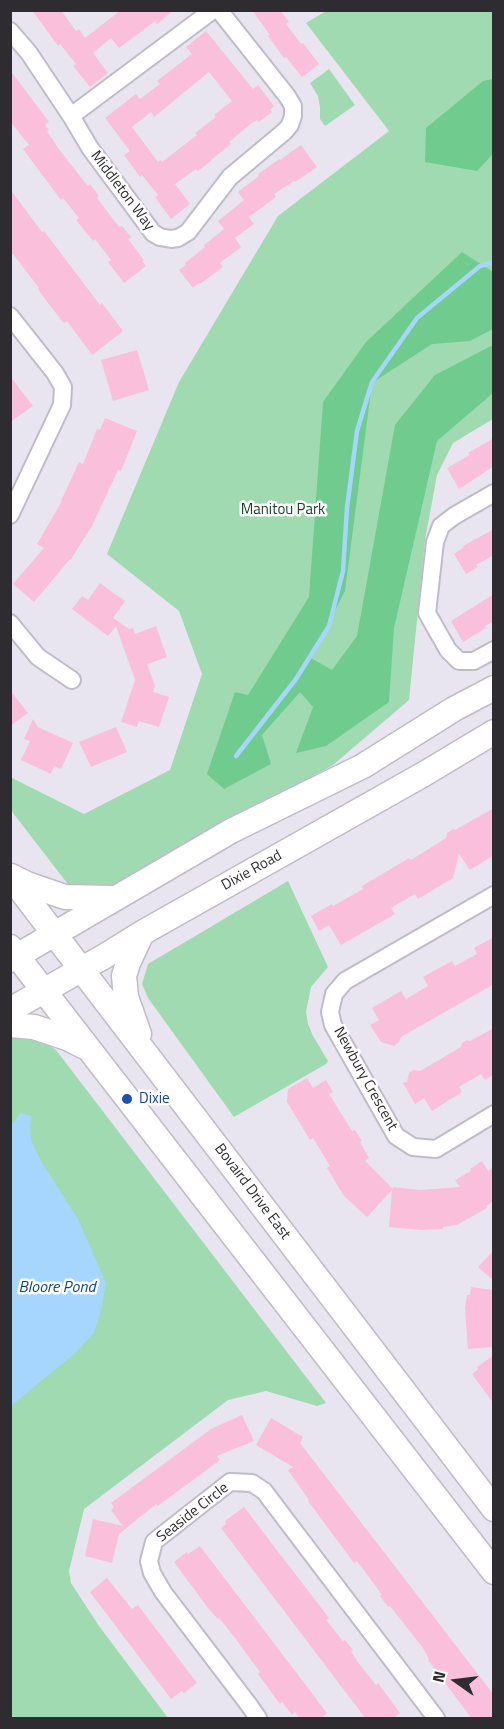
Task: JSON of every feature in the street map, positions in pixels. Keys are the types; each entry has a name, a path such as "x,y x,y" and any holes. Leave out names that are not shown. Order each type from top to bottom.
{"main road":[{"path":"494,688 454,709 363,766 231,831 54,934 13,955 44,991 494,1572"},
{"name":"Dixie Road","path":"10,1010 494,732"},
{"path":"10,875 27,884 65,897 116,898"},
{"name":"Bovaird Drive East","path":"10,875 494,1509"},
{"path":"142,933 124,976 126,997 144,1050"},
{"path":"10,1025 34,1028 67,1038 89,1049"}],"street":[{"path":"71,116 213,10"},
{"name":"Middleton Way","path":"10,31 29,53 90,148 153,233 171,239 188,232 230,177 285,131 293,116 293,106 287,96 219,10"},
{"path":"10,316 55,373 63,387 62,405 10,515"},
{"path":"494,493 441,526 435,542 427,613 448,650 459,661 474,662 494,650"},
{"path":"10,623 38,657 72,680"},
{"name":"Newbury Crescent","path":"494,895 345,981 334,994 330,1012 333,1025 396,1136 413,1147 436,1149 494,1114"},
{"name":"Seaside Circle","path":"258,1719 163,1592 152,1573 149,1561 156,1540 230,1482 252,1483 264,1491 436,1719"}],"green space":[{"name":"Manitou Park","path":"326,11 493,11 493,419 453,443 437,475 425,540 409,700 333,765 84,905 13,813 10,777 84,814 170,770 202,674 179,611 107,554 179,382 278,216 389,131 306,23"},
{"path":"329,69 355,105 325,126 320,119 318,96 310,83"},
{"path":"493,79 493,154 477,171 425,162 426,128 483,81"},
{"path":"462,252 493,272 493,329 470,341 432,344 372,383 345,591 311,658 332,670 357,636 395,425 435,375 493,345 493,393 437,441 394,628 389,702 326,746 296,753 313,707 300,692 262,735 271,764 224,789 207,774 235,692 248,695 309,597 323,402 366,342"},
{"path":"288,881 328,967 311,987 306,1012 313,1036 328,1061 234,1117 148,998 142,984 148,964"},
{"path":"28,1032 56,1050 326,1403 317,1406 266,1391 228,1400 84,1509 69,1571 71,1583 99,1626 168,1718 11,1718 10,1037"}],"water":[{"name":"Bloore Pond","path":"20,1113 32,1116 31,1140 41,1161 78,1219 106,1283 94,1333 74,1354 11,1406 10,1127"}],"building":[{"path":"32,10 61,10 76,31 79,29 85,38 121,10 174,10 157,24 155,21 119,48 111,38 93,53 108,73 90,87 73,66 76,64 60,44 58,46"},
{"path":"252,10 280,10 289,22 286,24 319,64 302,77 286,57 284,58"},
{"path":"206,31 253,89 258,85 274,106 270,110 272,112 259,122 257,120 252,123 211,161 175,184 190,204 171,219 155,197 158,195 142,175 140,177 124,155 130,151 105,118 136,94 140,99 160,84 157,81 192,54 186,47","holes":["209,72 232,101 195,133 197,135 162,162 161,160 158,162 132,127 151,112 154,117"]},
{"path":"10,70 49,122 45,125 49,130 47,131 58,148 88,186 90,184 99,196 97,198 119,227 122,226 131,237 128,239 144,260 142,261 146,266 124,283 108,262 111,260 76,220 79,218 63,198 61,200 23,149 29,145 10,121"},
{"path":"301,145 317,167 274,194 276,197 249,217 254,224 235,238 241,247 220,263 223,267 193,288 179,270 224,229 218,221 244,200 238,192 259,176 258,174"},
{"path":"10,189 100,305 102,303 123,331 92,355 67,321 64,323 47,302 13,254 10,254"},
{"path":"137,350 149,390 113,401 101,360"},
{"path":"10,376 33,406 10,422"},
{"path":"105,418 137,431 121,471 118,470 92,526 71,559 34,602 13,584 44,548 37,544 62,501 79,462 83,464 97,429 100,430"},
{"path":"494,438 494,466 459,489 447,468"},
{"path":"494,529 494,555 476,565 478,567 466,574 454,554 463,546"},
{"path":"100,583 125,601 113,618 129,629 133,628 135,634 156,626 167,657 147,664 155,686 153,692 169,697 159,727 139,721 137,727 121,722 135,680 116,626 108,636 72,609 82,596 88,600"},
{"path":"494,594 494,621 463,642 451,621"},
{"path":"10,690 28,713 10,726"},
{"path":"33,719 38,727 73,743 61,769 54,766 51,774 21,760 30,741 24,739"},
{"path":"116,727 127,752 91,767 79,742"},
{"path":"494,808 494,855 470,870 459,854 453,878 418,899 415,894 391,908 395,914 341,945 329,925 319,931 311,916 363,889 362,886 446,838 447,833 453,829 455,830"},
{"path":"494,937 494,984 401,1037 394,1046 381,1042 370,1025 379,1020 372,1008 401,991 406,999 428,986 423,977 452,961 455,966 477,954 474,948"},
{"path":"494,1028 494,1074 485,1080 481,1074 459,1087 462,1092 432,1111 424,1098 415,1104 403,1083 407,1082 409,1073 414,1070 420,1071 461,1047 462,1043 467,1040 470,1041"},
{"path":"307,1078 313,1088 326,1080 333,1092 329,1094 352,1131 355,1130 362,1141 360,1142 369,1158 365,1161 393,1189 393,1187 420,1190 460,1187 455,1180 471,1171 470,1169 482,1161 488,1171 494,1167 494,1201 486,1206 487,1208 457,1225 443,1227 443,1229 389,1227 392,1190 367,1217 344,1196 327,1168 330,1166 313,1138 310,1140 287,1102 288,1089"},
{"path":"494,1250 494,1281 478,1267"},
{"path":"471,1287 494,1290 494,1347 468,1349 465,1308"},
{"path":"494,1355 494,1404 472,1374 478,1369 477,1367"},
{"path":"242,1415 254,1441 217,1456 220,1460 158,1506 156,1504 119,1534 112,1563 85,1556 93,1519 123,1526 111,1510 114,1507 111,1503 211,1429"},
{"path":"271,1418 303,1437 300,1443 494,1695 494,1719 472,1719 428,1660 423,1648 390,1606 388,1607 357,1561 354,1563 308,1501 288,1470 293,1467 256,1445"},
{"path":"244,1507 329,1618 326,1620 353,1650 351,1651 357,1661 376,1685 378,1683 400,1713 393,1719 366,1719 221,1528 226,1524 225,1521"},
{"path":"200,1546 327,1713 320,1719 300,1719 295,1712 292,1715 282,1702 280,1704 235,1638 208,1608 174,1562"},
{"path":"107,1578 132,1609 138,1605 197,1683 184,1693 182,1691 171,1699 90,1592"}],"waterway":[{"path":"236,756 296,679 329,626 343,571 347,508 357,431 372,382 417,318 480,266 494,262"}],"place":[{"name":"Dixie","path":"127,1099"}]}
